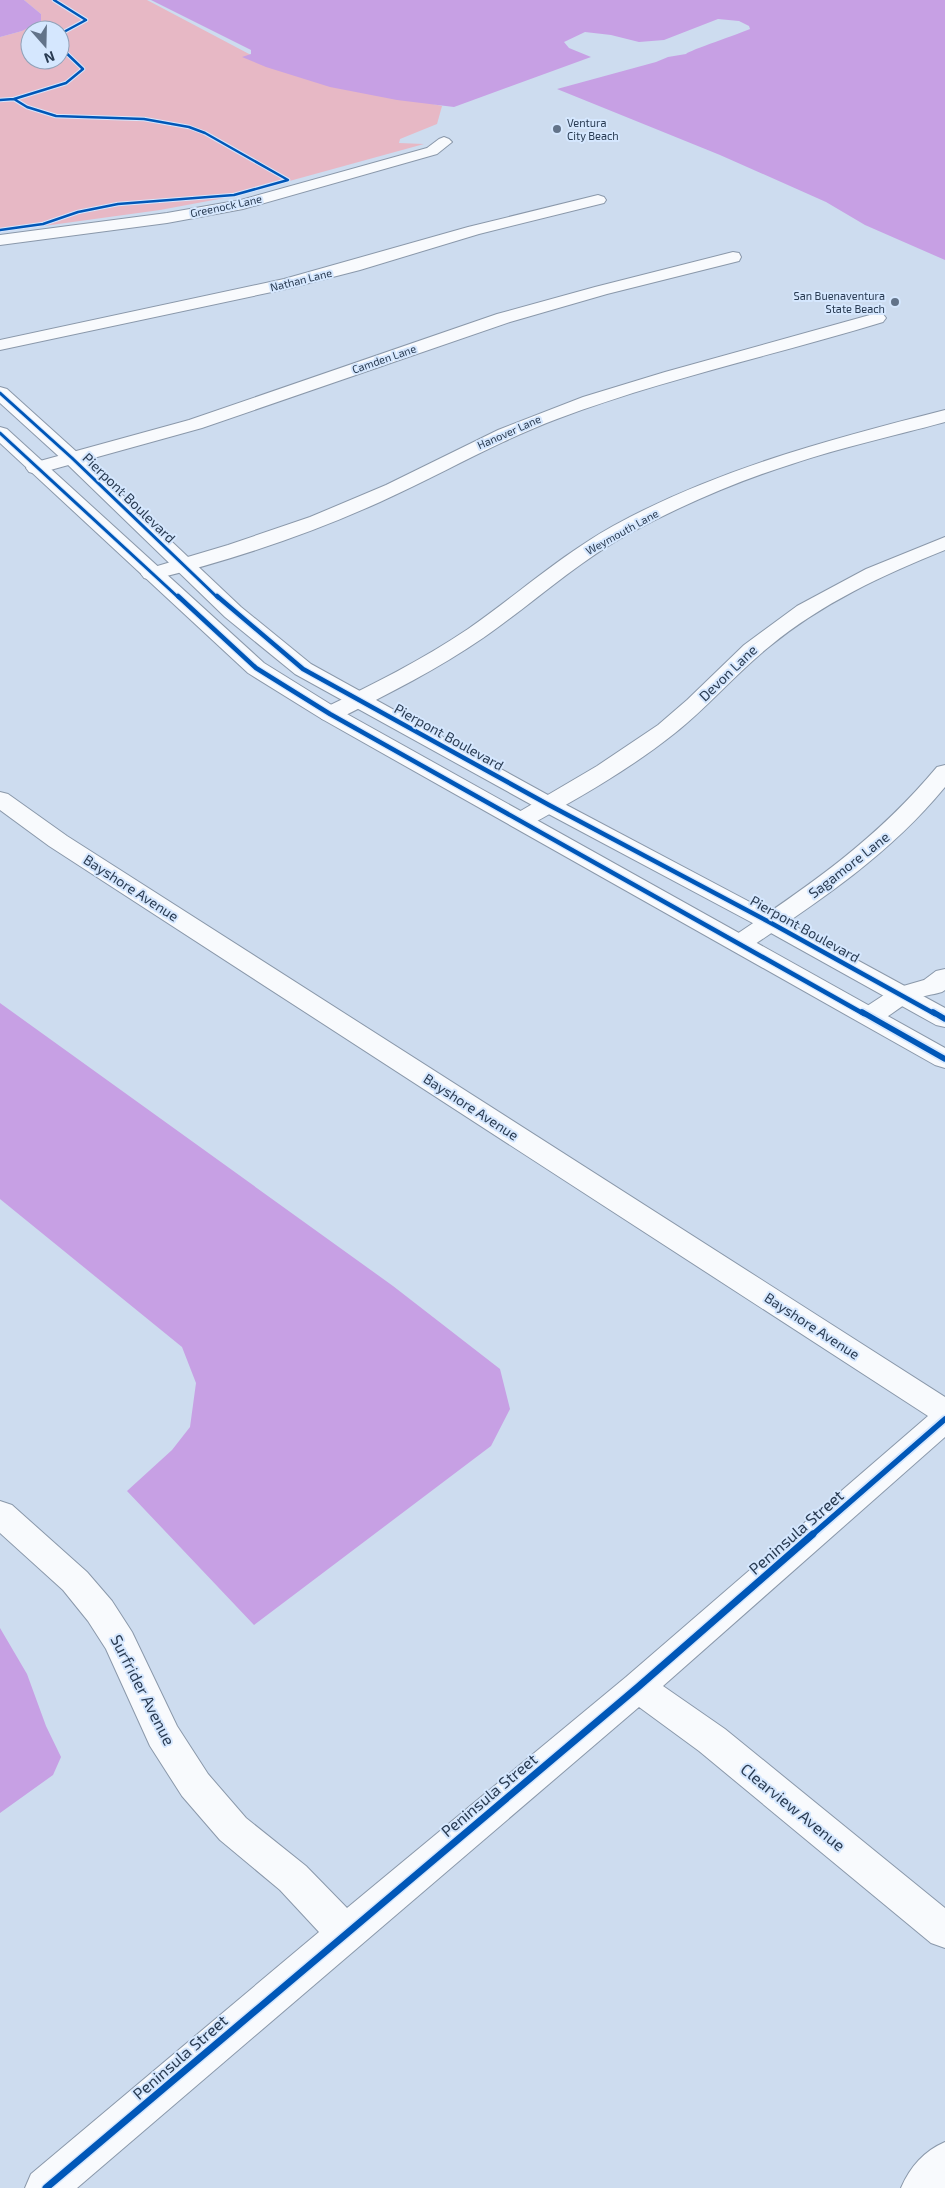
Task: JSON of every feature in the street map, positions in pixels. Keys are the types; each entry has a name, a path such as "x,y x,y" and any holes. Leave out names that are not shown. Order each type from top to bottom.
{"street":[{"name":"Greenock Lane","path":"0,240 167,218 243,204 432,151 444,142"},
{"name":"Nathan Lane","path":"0,345 286,284 474,230 598,200"},
{"name":"Camden Lane","path":"36,468 216,418 470,329 548,304 626,282 733,257"},
{"name":"Hanover Lane","path":"151,574 272,538 325,519 373,498 481,444 566,409 619,390 692,368 817,338 876,318"},
{"name":"Pierpont Boulevard","path":"0,393 72,458 182,565 280,652 302,669 548,805 771,923 945,1020"},
{"name":"Weymouth Lane","path":"330,714 434,660 476,632 563,566 618,531 678,501 742,475 809,452 945,416"},
{"path":"0,433 151,574 256,668 330,714 945,1059"},
{"name":"Devon Lane","path":"520,821 636,752 685,714 761,642 802,611 848,584 898,561 945,544"},
{"name":"Sagamore Lane","path":"740,943 848,869 892,832 928,794 945,772"},
{"name":"Bayshore Avenue","path":"0,799 58,841 945,1412"},
{"path":"870,1016 902,995 933,986 945,977"},
{"name":"Peninsula Street","path":"46,2188 638,1687 945,1419"},
{"name":"Surfrider Avenue","path":"0,1514 75,1581 100,1611 120,1642 163,1735 195,1785 233,1829 293,1878 345,1933"},
{"name":"Clearview Avenue","path":"638,1687 712,1740 945,1931"},
{"path":"922,2188 945,2162"}],"shaded area":[{"path":"0,0 24,0 41,14 41,20 20,20 20,32 0,37"},
{"path":"24,0 147,0 251,55 338,83 442,106 437,124 400,139 399,143 424,144 235,196 160,210 0,232 0,37 20,32 20,70 70,70 70,20 34,20 41,14"},
{"path":"151,0 945,0 945,260 865,225 826,202 720,155 557,89 668,57 686,54 750,29 749,26 739,21 718,19 664,40 639,42 611,35 585,32 564,42 569,48 591,57 454,107 397,100 330,87 266,67 242,57 251,54 251,50"},
{"path":"0,1003 393,1286 500,1369 510,1409 491,1446 254,1625 127,1491 172,1450 190,1427 196,1383 182,1347 0,1199"},
{"path":"0,1628 27,1674 46,1726 61,1757 53,1775 0,1813"}],"cycle path":[{"path":"54,0 86,20 70,29"},
{"path":"14,99 66,83 83,69 70,57"},
{"path":"0,100 14,99 41,113 56,116 139,118 193,128 288,180 234,195 118,204 78,212 43,224 0,230"},
{"path":"0,393 72,458 233,612 303,669 549,805 771,923 945,1019"},
{"path":"0,433 256,668 330,714 945,1059"},
{"path":"46,2188 638,1687 945,1419"}],"place":[{"name":"Ventura City Beach","path":"557,129"},
{"name":"San Buenaventura State Beach","path":"895,302"}]}
